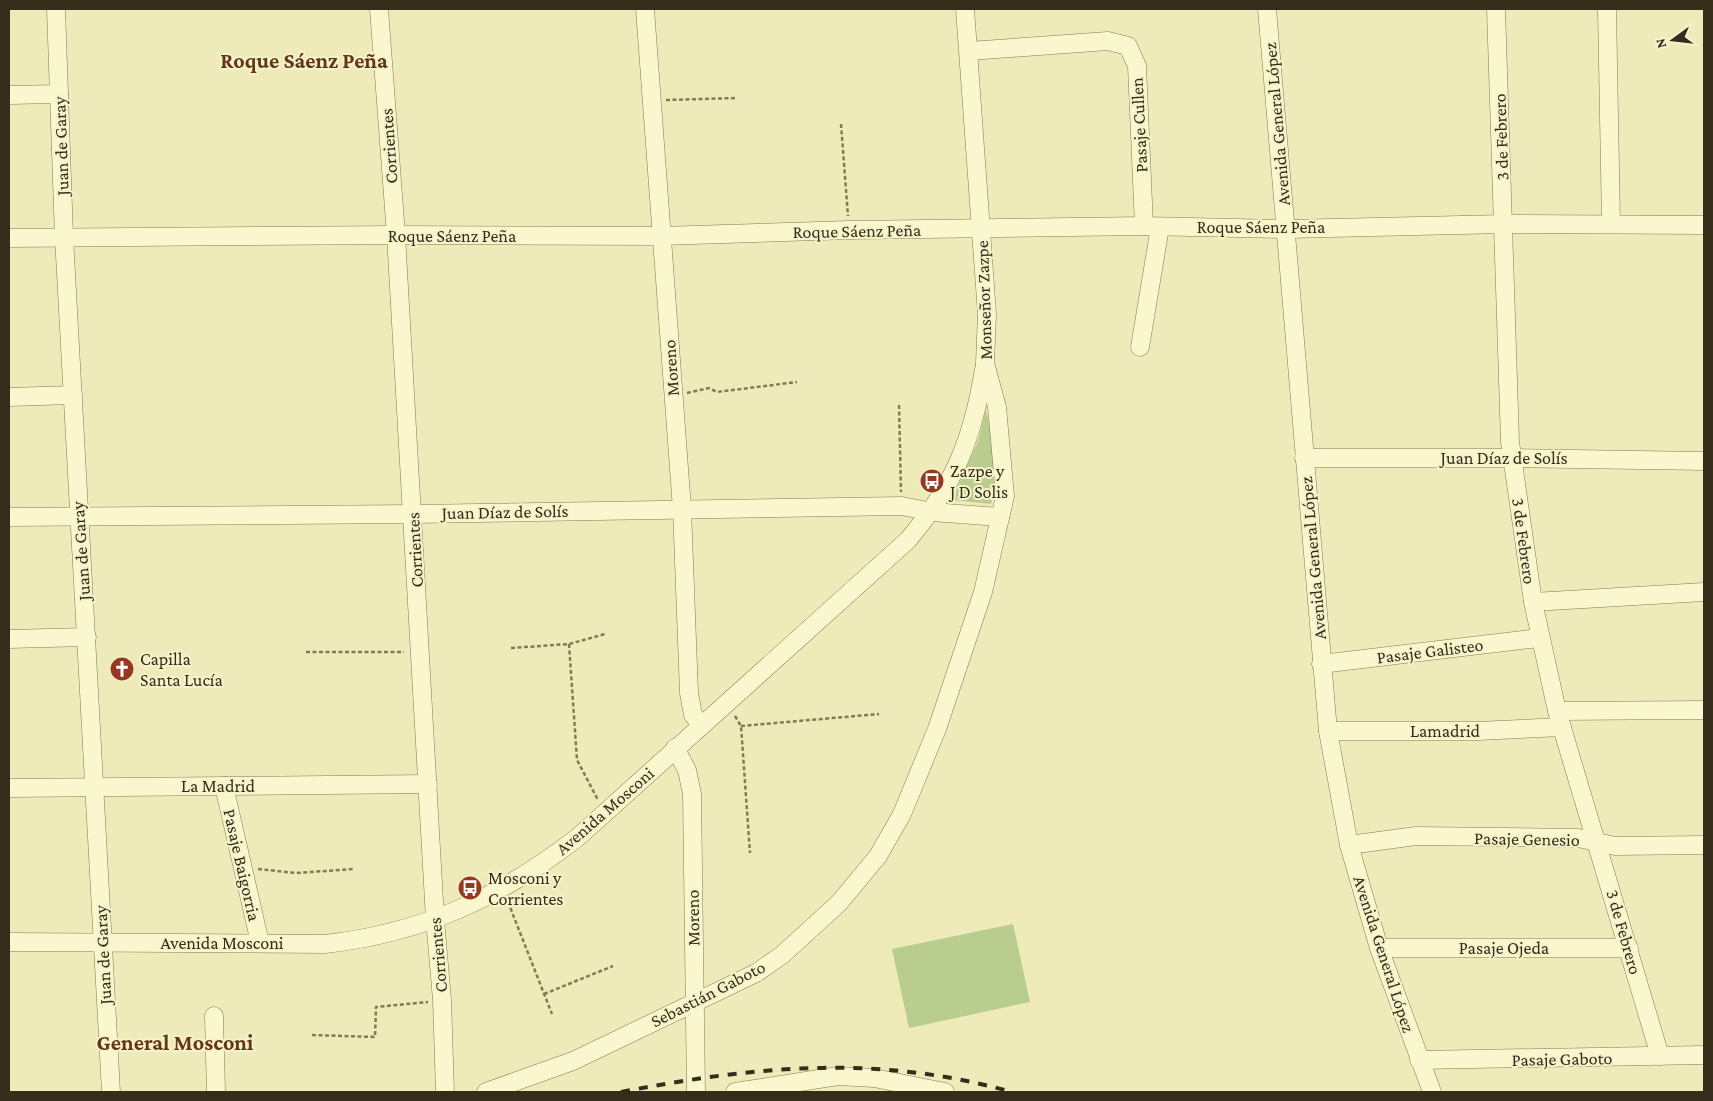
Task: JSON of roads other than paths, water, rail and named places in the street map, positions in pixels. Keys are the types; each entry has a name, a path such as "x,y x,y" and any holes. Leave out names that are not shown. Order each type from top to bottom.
{"street":[{"name":"Juan de Garay","path":"56,9 64,237 78,517 87,637 111,1092"},
{"name":"Corrientes","path":"379,9 396,235 435,919 442,1000 445,1092"},
{"name":"Moreno","path":"645,9 682,509 689,693 693,715 702,724"},
{"name":"Monseñor Zazpe","path":"937,729 983,592 1005,496 997,407 984,363 987,314 969,51 964,9"},
{"name":"Avenida General López","path":"1267,9 1328,731 1349,844 1379,948 1432,1092"},
{"name":"3 de Febrero","path":"1496,9 1511,458 1533,602 1539,638 1560,719 1660,1056"},
{"path":"1607,9 1611,224"},
{"name":"Pasaje Cullen","path":"969,51 1108,41 1128,46 1137,66 1152,226 1140,347"},
{"path":"9,95 59,94"},
{"name":"Roque Sáenz Peña","path":"9,238 396,235 661,236 850,230 1152,226 1287,229 1504,224 1704,225"},
{"name":"Avenida Mosconi","path":"9,942 324,944 364,940 435,919 503,889 538,868 577,838 727,701 886,561 932,512 968,443 978,403 984,363"},
{"path":"9,396 72,395"},
{"name":"Juan Díaz de Solís","path":"1304,458 1511,458 1704,461"},
{"name":"Juan Díaz de Solís","path":"9,517 413,514 902,506 932,512 1000,517"},
{"path":"1533,602 1704,592"},
{"path":"9,639 87,637"},
{"name":"Pasaje Galisteo","path":"1321,664 1539,638"},
{"name":"Lamadrid","path":"1328,731 1478,731 1560,719 1704,710"},
{"name":"Sebastián Gaboto","path":"486,1092 573,1061 756,973 782,955 838,903 878,856 902,814 937,729"},
{"name":"Moreno","path":"675,748 688,770 692,794 696,1092"},
{"name":"La Madrid","path":"9,788 428,784"},
{"name":"Pasaje Baigorria","path":"224,786 260,944"},
{"name":"Pasaje Genesio","path":"1349,844 1416,836 1578,838 1615,846 1704,845"},
{"name":"Pasaje Ojeda","path":"1379,948 1629,948"},
{"path":"214,1016 216,1092"},
{"name":"Pasaje Gaboto","path":"1419,1060 1640,1058 1704,1055"},
{"path":"735,1092 838,1076 874,1078 945,1092"}],"railway":[{"path":"621,1092 720,1076 816,1068 865,1068 913,1072 962,1080 1012,1092"}],"place":[{"name":"Zazpe y J D Solis","path":"932,481"},
{"name":"Capilla Santa Lucía","path":"122,669"},
{"name":"Mosconi y Corrientes","path":"470,888"}],"district":[{"name":"Roque Sáenz Peña","path":"304,60"},
{"name":"General Mosconi","path":"175,1042"}]}
